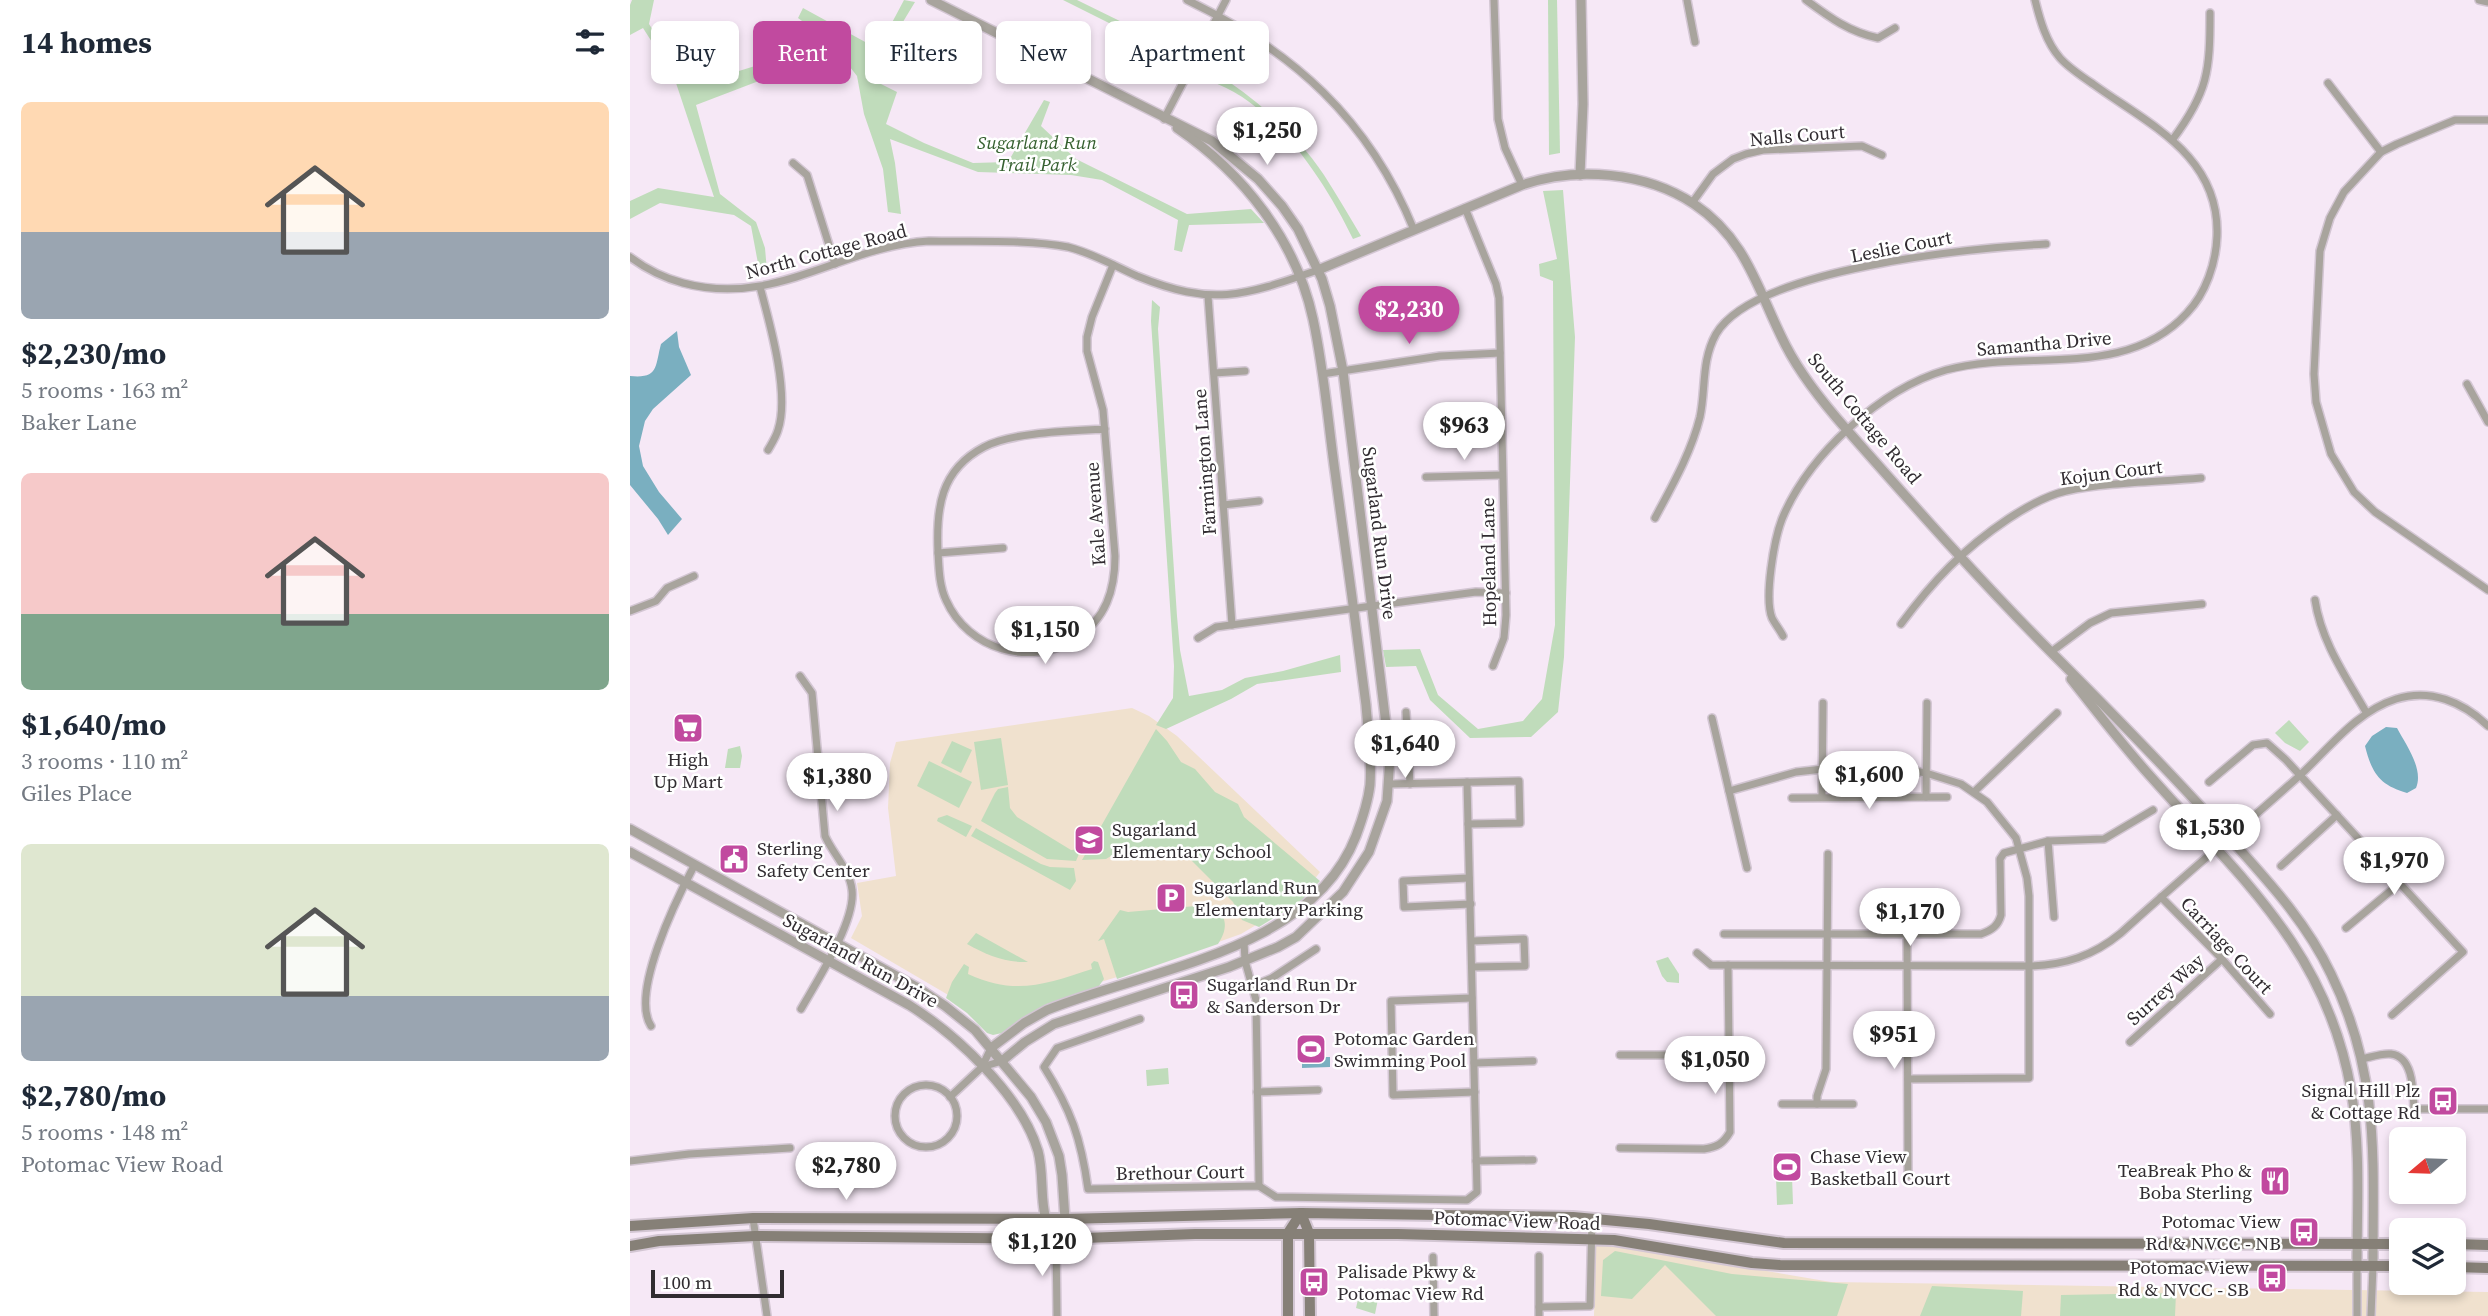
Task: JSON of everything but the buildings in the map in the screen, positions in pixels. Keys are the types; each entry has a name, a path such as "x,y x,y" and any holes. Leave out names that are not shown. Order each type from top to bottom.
{"main road":[{"name":"Potomac View Road","path":"630,1226 753,1217 1065,1219 1301,1213 1592,1219 1784,1243 2389,1244"},
{"path":"1288,1316 1288,1233 1301,1213"},
{"path":"1301,1213 1309,1233 1310,1316"},
{"name":"Potomac View Road","path":"630,1246 659,1241 755,1236 1056,1239 1309,1233 1592,1238 1780,1265 2389,1266"},
{"path":"2466,1244 2488,1245"},
{"path":"2466,1268 2488,1268"}],"street":[{"name":"Sugarland Run Drive","path":"931,0 1212,141 1252,173 1290,217 1318,270 1330,306 1343,371 1388,733 1390,784 1380,824 1369,852 1343,892 1296,937 1245,961 1054,1024 1025,1042 1002,1061"},
{"path":"1187,0 1218,15 1279,52 1323,91 1358,132 1389,177 1414,230"},
{"path":"1164,119 1226,0"},
{"path":"1494,0 1498,119 1505,148 1522,186"},
{"path":"1580,175 1583,114 1581,0"},
{"path":"1686,0 1695,42"},
{"name":"Samantha Drive","path":"1783,636 1771,617 1772,556 1779,527 1803,479 1820,458 1868,413 1910,385 1945,371 1971,365 2118,353 2148,343 2178,324 2192,308 2208,279 2217,229 2207,184 2190,157 2173,139 2099,89 2059,57 2044,31 2035,0"},
{"path":"2479,0 2488,2"},
{"path":"1809,1 1837,23 1864,35 1878,38 1895,28"},
{"path":"2173,139 2189,117 2203,88 2209,62 2210,13"},
{"path":"2328,83 2381,152"},
{"name":"Sugarland Run Drive","path":"991,1048 1024,1023 1047,1010 1244,942 1288,919 1320,893 1345,860 1359,829 1368,799 1371,759 1354,609 1314,320 1299,277 1268,218 1230,169 1205,147 1164,119"},
{"path":"2488,120 2455,120 2381,152 2344,192 2330,219 2320,251 2314,374 2316,402 2331,454 2354,492 2375,512 2488,590"},
{"name":"Nalls Court","path":"1692,203 1713,174 1733,159 1746,154 1763,150 1862,146 1882,155"},
{"path":"793,163 807,175 835,264"},
{"name":"South Cottage Road","path":"1318,270 1465,208 1555,176 1612,176 1637,180 1664,189 1692,203 1723,228 1735,242 1764,296 1794,361 1848,431 2051,652 2152,752 2283,898 2311,937 2339,990 2362,1059 2372,1114 2371,1316"},
{"name":"Hopeland Lane","path":"1465,208 1496,284 1499,298 1506,593 1504,638 1493,666"},
{"name":"North Cottage Road","path":"630,257 669,279 701,288 732,291 760,287 907,243 929,242 1060,246 1083,252 1163,286 1208,296 1256,291 1318,270"},
{"name":"Leslie Court","path":"1655,518 1692,441 1702,406 1705,365 1713,342 1717,333 1733,316 1764,296 1811,280 1916,257 1987,247 2046,244"},
{"name":"Kale Avenue","path":"1105,429 1006,439 987,445 969,457 953,473 940,501 936,523 939,577 946,600 961,622 979,640 1017,653 1038,653 1059,648 1094,624 1105,608 1113,586 1115,572 1105,429 1101,397 1088,362 1087,337 1113,265"},
{"path":"760,287 778,367 781,402 779,428 768,450"},
{"name":"Farmington Lane","path":"1208,296 1232,625"},
{"path":"1322,374 1440,356 1500,353"},
{"path":"1213,373 1245,372"},
{"path":"2467,384 2488,422"},
{"path":"1426,477 1502,475"},
{"name":"Kojun Court","path":"1901,624 1931,583 1960,555 2023,509 2044,498 2066,491 2201,478"},
{"path":"1223,505 1259,501"},
{"path":"938,553 1003,548"},
{"path":"630,611 656,601 667,588 694,576"},
{"path":"1198,638 1216,627 1476,593 1506,593"},
{"path":"2315,600 2330,648 2366,712"},
{"path":"2051,652 2090,624 2111,613 2202,604"},
{"name":"South Cottage Road","path":"2051,652 2113,733 2263,900 2314,976 2335,1028 2345,1062 2354,1115 2357,1316"},
{"path":"800,676 812,693 825,836 844,867 852,889 851,913 801,1009"},
{"path":"1697,953 1711,965 2029,966 2066,962 2106,945 2300,775 2366,712 2397,699 2430,696 2460,705 2488,726"},
{"path":"1822,702 1822,796"},
{"path":"1926,797 1927,703"},
{"path":"1406,712 1409,783"},
{"path":"1975,792 2057,713"},
{"path":"1712,718 1747,868"},
{"path":"2209,782 2253,745 2267,743 2300,775 2463,952 2392,1015"},
{"path":"1729,791 1797,772 1823,769 1909,770 1948,779 1975,792 2004,820 2020,847 2029,896 2029,1078 1908,1079"},
{"name":"Brethour Court","path":"1140,1019 1057,1048 1044,1067 1074,1123 1083,1153 1088,1189 1259,1186 1276,1197 1467,1200 1477,1192 1467,782"},
{"path":"1390,784 1519,782 1520,823 1468,824"},
{"path":"1792,798 1947,797"},
{"path":"1724,934 1981,934 1999,923 2000,859 2004,853 2048,841 2104,839 2153,810"},
{"path":"2281,866 2337,815"},
{"name":"Sugarland Run Drive","path":"630,829 960,1016 991,1048 1031,1097 1051,1132 1062,1175 1065,1219 1056,1239"},
{"path":"2048,841 2053,917"},
{"name":"Sugarland Run Drive","path":"630,852 932,1019 952,1035 1014,1104 1035,1142 1042,1172 1046,1218 1056,1239"},
{"path":"1817,1104 1816,1096 1826,1069 1828,854"},
{"path":"640,976 654,940 694,866"},
{"path":"1469,878 1403,881 1404,907 1471,904"},
{"path":"2346,929 2400,883"},
{"name":"Carriage Court","path":"2161,897 2222,959 2270,1014"},
{"path":"1907,934 1908,1176"},
{"path":"1472,941 1524,939 1525,966 1472,967"},
{"path":"1244,942 1245,961 1256,1000 1259,1186"},
{"path":"1253,986 1272,978 1316,949"},
{"name":"Surrey Way","path":"2130,1042 2222,959"},
{"path":"1620,1148 1704,1149 1716,1147 1725,1141 1730,1132 1728,965"},
{"path":"637,990 640,1013 651,1026"},
{"path":"1472,998 1391,1001 1393,1095 1475,1092"},
{"path":"950,1097 982,1067 991,1048"},
{"path":"2362,1059 2388,1054 2401,1060 2411,1078 2414,1109 2488,1109"},
{"path":"1620,1055 1728,1055"},
{"path":"982,1067 1002,1061"},
{"path":"1474,1063 1533,1061"},
{"path":"920,1086 934,1086 950,1097 957,1114 955,1126 948,1137 927,1147 905,1139 897,1128 895,1115 898,1102 907,1092 920,1086"},
{"path":"1257,1091 1318,1090"},
{"path":"1782,1104 1853,1104"},
{"path":"630,1161 689,1154 790,1148"},
{"path":"1476,1161 1534,1160"},
{"path":"753,1217 767,1316"},
{"path":"1539,1256 1539,1312 1590,1306 1592,1219"},
{"path":"1056,1239 1057,1316"},
{"path":"1433,1257 1434,1316"}],"shaded area":[{"name":"Sugarland Elementary School","path":"1132,708 1149,716 1177,736 1320,872 1293,903 1241,934 1077,989 950,996 851,938 862,916 857,883 896,876 888,808 890,763 896,742"},
{"path":"1596,1242 1831,1282 2389,1290 2389,1295 2466,1295 2466,1292 2488,1292 2488,1316 1594,1316"}],"green space":[{"name":"Sugarland Run Trail Park","path":"632,0 654,0 649,24 651,41 643,28 630,35"},
{"name":"Sugarland Run Trail Park","path":"904,0 915,2 904,21 893,21"},
{"path":"1063,0 1077,0 1120,21 1105,21"},
{"path":"1548,0 1557,0 1560,153 1549,155"},
{"name":"Sugarland Run Trail Park","path":"803,8 827,21 802,21 798,18"},
{"name":"Sugarland Run Trail Park","path":"851,34 865,42 865,84 881,84 897,92 886,124 973,163 1008,162 1044,100 1050,102 1041,126 1076,159 1187,214 1251,209 1264,223 1189,225 1182,252 1174,250 1178,220 1102,180 1071,175 978,172 890,139 901,214 888,212 883,169 864,114 857,76 851,68"},
{"name":"Sugarland Run Trail Park","path":"753,67 753,83 696,105 720,194 756,222 765,248 767,271 760,274 751,226 734,215 660,203 630,219 630,201 658,188 714,197 676,84 739,84 739,71"},
{"path":"1216,84 1231,84 1288,131 1324,175 1361,236 1353,239 1312,169 1275,124 1255,106"},
{"path":"1563,190 1575,337 1564,657 1558,712 1531,737 1470,738 1430,700 1416,666 1386,667 1383,650 1420,649 1438,695 1478,729 1523,721 1542,699 1555,625 1553,281 1540,276 1539,264 1557,259 1543,191"},
{"path":"1152,300 1160,307 1158,329 1177,616 1189,696 1222,690 1245,678 1283,671 1340,655 1341,672 1257,684 1166,729 1156,725 1173,698 1174,666 1151,321"},
{"path":"2289,720 2309,742 2300,751 2285,743 2275,733"},
{"path":"1156,729 1181,762 1195,769 1215,792 1238,804 1244,817 1320,881 1301,901 1259,927 1242,920 1233,902 1186,855 1167,847 1121,850 1106,859 1082,860"},
{"path":"1001,738 1008,785 981,790 974,742"},
{"path":"952,741 972,750 961,773 941,763"},
{"path":"740,746 740,768 725,768 728,749"},
{"path":"929,761 972,782 959,808 917,786"},
{"path":"1008,787 1010,808 1017,817 1071,850 1081,849 1076,861 1047,859 981,821 998,789"},
{"path":"947,815 972,826 966,837 937,821"},
{"path":"976,828 1041,864 1074,868 1076,881 1070,890 971,836"},
{"path":"1207,905 1223,916 1224,932 1218,944 1117,979 1104,939 1098,941 1120,910 1128,912"},
{"path":"976,933 1028,962 996,958 967,944"},
{"path":"1668,957 1679,974 1679,983 1667,982 1662,976 1656,961"},
{"path":"1098,962 1104,979 1099,986 1047,1004 1002,1033 987,1033 967,1013 946,998 952,982 964,964 969,967 968,974 1001,985 1016,986 1045,983 1092,969 1091,964"},
{"path":"1168,1068 1169,1084 1147,1086 1146,1070"},
{"path":"1796,1158 1796,1176 1792,1176 1793,1204 1777,1205 1776,1177 1781,1177 1778,1159"},
{"path":"1615,1251 1732,1274 1848,1284 1837,1316 1716,1316 1665,1265 1632,1299 1601,1296 1603,1260"},
{"path":"1932,1286 2023,1291 2021,1316 1920,1316"},
{"path":"1365,1291 1379,1294 1375,1314 1356,1308 1359,1295 1363,1296"},
{"path":"2176,1293 2175,1316 2060,1316 2061,1295"}],"water":[{"path":"677,331 679,347 691,375 653,409 645,421 639,446 643,466 659,492 682,519 668,535 630,485 630,376 651,373 656,365 661,344"},
{"path":"2386,727 2397,728 2416,765 2416,788 2407,793 2384,782 2374,771 2368,756 2365,746 2372,736"},
{"name":"Potomac Garden Swimming Pool","path":"1302,1041 1319,1042 1320,1057 1330,1057 1330,1067 1302,1068"}],"place":[{"name":"High Up Mart","path":"688,728"},
{"name":"Sugarland Elementary School","path":"1089,840"},
{"name":"Sterling Safety Center","path":"734,859"},
{"name":"Sugarland Run Elementary Parking","path":"1171,898"},
{"name":"Sugarland Run Dr & Sanderson Dr","path":"1184,995"},
{"name":"Potomac Garden Swimming Pool","path":"1311,1049"},
{"name":"Signal Hill Plz & Cottage Rd","path":"2443,1101"},
{"name":"Chase View Basketball Court","path":"1787,1167"},
{"name":"TeaBreak Pho & Boba Sterling","path":"2275,1181"},
{"name":"Potomac View Rd & NVCC - NB","path":"2304,1232"},
{"name":"Potomac View Rd & NVCC - SB","path":"2272,1278"},
{"name":"Palisade Pkwy & Potomac View Rd","path":"1314,1282"}]}
